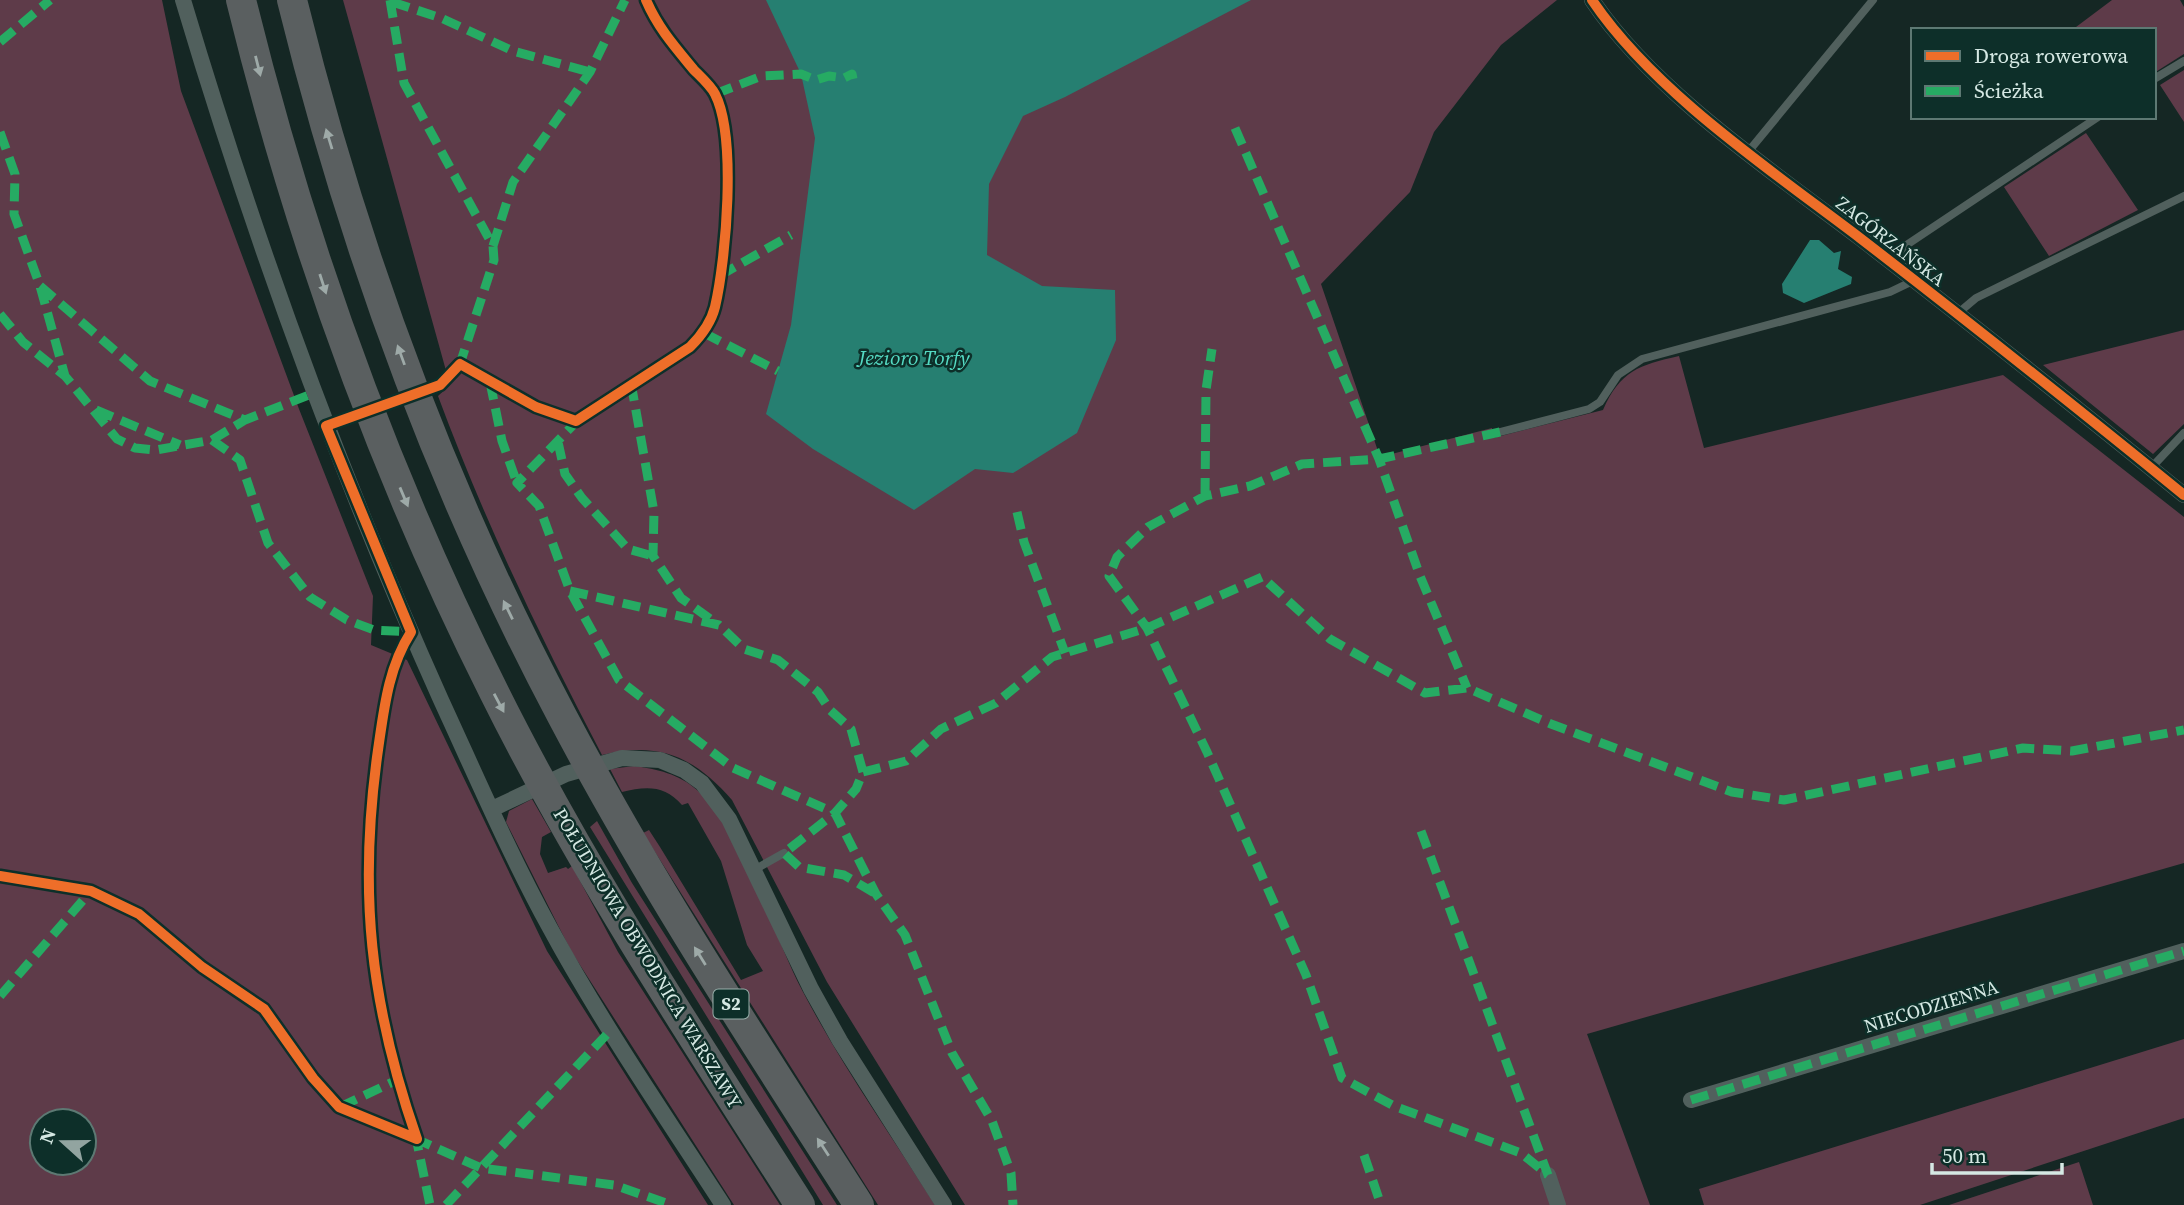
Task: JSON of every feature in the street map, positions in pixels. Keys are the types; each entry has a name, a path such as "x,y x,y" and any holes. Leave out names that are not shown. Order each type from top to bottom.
{"highway":[{"name":"POŁUDNIOWA OBWODNICA WARSZAWY","path":"242,0 284,162 363,397 457,617 564,824 661,988 800,1205"},
{"name":"S2","path":"292,0 354,222 418,401 495,583 607,801 703,961 859,1205"}],"street":[{"path":"183,0 263,246 326,426 411,632 535,900 571,966 723,1205"},
{"name":"ZAGÓRZAŃSKA","path":"1592,0 1614,33 1748,152 1894,264 2184,495"},
{"path":"492,808 593,764 634,758 660,760 684,770 711,791 729,819 822,1010 944,1205"},
{"name":"NIECODZIENNA","path":"1690,1100 2184,951"},
{"path":"1548,1175 1558,1205"}],"lane":[{"path":"1748,152 1872,0"},
{"path":"2156,78 2184,61"},
{"path":"1894,264 1905,246 2095,119"},
{"path":"1957,314 1976,298 2184,196"},
{"path":"1500,432 1589,410 1600,402 1618,375 1642,359 1891,292 1915,281"},
{"path":"326,426 440,385 460,364"},
{"path":"2151,468 2184,433"},
{"path":"754,870 784,853"}],"shaded area":[{"path":"0,0 162,0 181,91 299,409 373,596 371,645 407,660 547,951 708,1205 0,1205"},
{"path":"343,0 1557,0 1501,45 1434,132 1410,192 1321,284 1380,457 1492,428 1493,438 1603,410 1616,386 1632,372 1679,356 1704,448 2003,375 2184,517 2184,863 1587,1034 1650,1205 965,1205 827,982 732,800 704,773 674,756 641,750 602,755 579,711 494,533 438,396 450,385"},
{"path":"2112,0 2180,0 2184,7 2184,54 2156,72 2156,28 2075,28"},
{"path":"2184,70 2184,122 2160,85"},
{"path":"2086,133 2138,210 2049,256 2004,187"},
{"path":"2184,330 2184,424 2153,454 2043,365"},
{"path":"634,766 683,780 714,808 743,857 792,969 818,1020 935,1205 878,1205 643,833 649,830 741,980 763,971 747,945 721,861 688,803 682,805 676,798 655,789 622,792 610,769"},
{"path":"532,799 551,832 542,837 540,854 548,873 572,866 618,952 780,1205 734,1205 571,951 506,822 509,811"},
{"path":"597,821 632,883 837,1205 823,1205 590,827"},
{"path":"2184,1039 2184,1118 1920,1205 1704,1205 1699,1189"},
{"path":"2079,1162 2093,1205 1949,1205"}],"water":[{"name":"Jezioro Torfy","path":"766,0 1251,0 1065,97 1023,116 989,184 987,255 1042,286 1115,290 1116,340 1077,433 1013,473 975,469 914,510 813,449 766,414 791,325 815,138 801,74"},
{"path":"1810,240 1819,240 1834,253 1841,251 1838,269 1852,277 1851,284 1804,303 1783,293 1782,284"}],"marked path":[{"path":"0,42 50,0"},
{"path":"390,0 404,83 493,246 494,260 460,364 464,367"},
{"path":"493,246 513,182 590,72 625,0"},
{"path":"392,2 441,18 513,51 590,72"},
{"path":"715,94 762,76 801,74 816,80 829,76 844,78 852,74 853,79"},
{"path":"1235,128 1379,459 1420,576 1467,688"},
{"path":"0,132 15,174 14,214 40,286 65,376"},
{"path":"719,276 791,235"},
{"path":"40,286 150,381 245,420 314,393"},
{"path":"0,314 23,342 65,376 117,439 135,448 156,450 212,440 245,420"},
{"path":"704,333 778,371"},
{"path":"1205,496 1206,390 1212,349"},
{"path":"490,382 502,441 517,483"},
{"path":"631,383 654,512 653,556 681,598 713,621"},
{"path":"96,410 180,445"},
{"path":"580,418 517,483 539,506 570,591 619,680 733,768 835,813 876,894 905,935 952,1053 992,1121 1011,1173 1013,1205"},
{"path":"1500,432 1379,459 1302,464 1250,486 1205,496 1148,527 1117,557 1109,576 1147,628 1207,752 1306,975 1342,1078 1394,1106 1521,1153 1548,1175"},
{"path":"212,440 240,460 268,543 310,597 347,620 374,630 411,632 408,637"},
{"path":"558,442 565,474 582,498 628,549 653,556"},
{"path":"1017,512 1024,542 1065,653"},
{"path":"863,772 906,761 941,729 996,703 1052,657 1147,628 1262,577 1330,639 1425,693 1467,688 1551,724 1732,792 1784,800 2023,748 2072,751 2184,730"},
{"path":"570,591 719,625 744,649 778,660 818,692 830,710 851,729 863,772 856,789 835,813 784,853 799,867 844,875 876,894"},
{"path":"1421,831 1548,1175"},
{"path":"0,996 91,891"},
{"path":"1691,1100 2184,951"},
{"path":"446,1205 610,1031"},
{"path":"340,1107 397,1080"},
{"path":"415,1133 430,1205"},
{"path":"414,1138 481,1168 614,1185 672,1205"},
{"path":"1364,1155 1381,1205"}],"cycle path":[{"path":"417,1139 388,1041 372,947 369,899 372,802 382,719 392,674 411,632 326,426 440,385 460,364 536,407 576,421 690,347 702,333 715,307 726,230 728,168 722,114 715,94 667,37 646,0"},
{"path":"1592,0 1617,34 1680,98 1942,301 2184,495"},
{"path":"0,876 91,891 139,914 202,967 264,1009 313,1078 339,1107 417,1139"}]}
